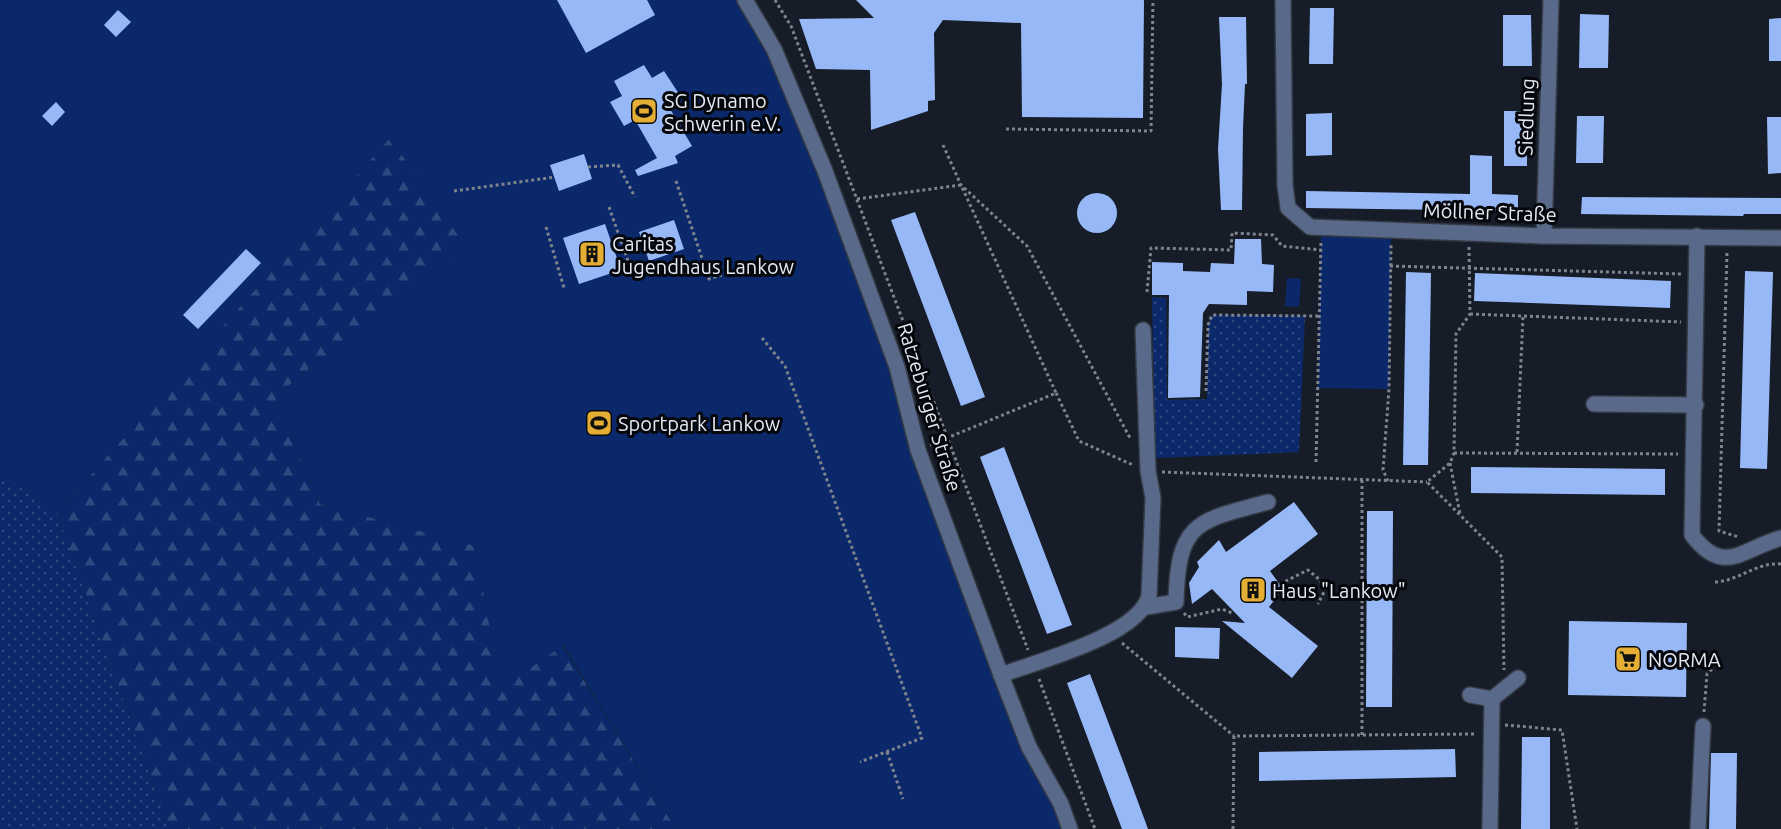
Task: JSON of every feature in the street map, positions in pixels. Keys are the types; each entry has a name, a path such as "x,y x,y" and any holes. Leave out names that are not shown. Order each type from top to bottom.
{"street":[{"name":"Ratzeburger Straße","path":"745,0 774,48 825,171 897,367 918,450 1001,675 1029,747 1061,804 1070,829"},
{"name":"Möllner Straße","path":"1284,0 1285,185 1288,208 1310,227 1544,236 1781,238"},
{"name":"Siedlung","path":"1544,236 1551,0"},
{"path":"1697,236 1698,323 1692,534 1703,548 1718,558 1734,558 1781,538"},
{"path":"1143,330 1148,471 1153,498 1149,596 1146,607"},
{"path":"1594,404 1696,405"},
{"path":"1001,675 1112,635 1146,607 1176,602 1179,559 1182,548 1193,530 1223,514 1268,502"},
{"path":"1490,829 1491,729 1498,695 1518,678"},
{"path":"1470,695 1498,695"},
{"path":"1698,829 1703,726"}],"path":[{"path":"775,0 791,26 1095,829"},
{"path":"1006,129 1151,131 1153,0"},
{"path":"943,145 1079,441 1148,471 1427,482 1450,463 1454,453 1456,334 1470,314 1469,233"},
{"path":"588,167 618,165 635,197"},
{"path":"454,190 555,177"},
{"path":"676,182 709,279 743,268"},
{"path":"856,199 961,185"},
{"path":"961,185 1027,246 1132,441"},
{"path":"609,207 629,264"},
{"path":"546,227 564,288"},
{"path":"1316,462 1321,227"},
{"path":"1388,481 1383,470 1389,389 1391,230"},
{"path":"1147,292 1151,248 1231,250 1232,233 1273,235 1282,246 1321,250"},
{"path":"1728,237 1719,531 1743,539 1756,567"},
{"path":"1390,266 1698,274"},
{"path":"1470,314 1698,323"},
{"path":"1206,391 1208,325 1212,315 1318,316"},
{"path":"1517,453 1523,316"},
{"path":"762,338 785,366 922,738 860,762"},
{"path":"918,450 1056,393"},
{"path":"1454,453 1695,454"},
{"path":"1450,463 1461,515"},
{"path":"1362,480 1362,735"},
{"path":"1427,482 1502,557 1498,695"},
{"path":"1715,582 1738,578 1756,567 1769,563 1781,564"},
{"path":"1280,584 1308,570 1320,580 1324,592 1318,604"},
{"path":"1176,602 1187,617 1222,609 1232,613"},
{"path":"1112,635 1234,736 1362,735 1491,729 1562,730 1577,829"},
{"path":"1703,726 1707,674 1713,668"},
{"path":"1233,829 1234,736"},
{"path":"886,752 903,799"}],"green space":[{"name":"Sportpark Lankow","path":"0,0 745,0 774,49 1001,675 1070,829 676,829 563,645 501,689 475,546 320,504 275,396 466,247 390,138 57,513 0,473"},
{"path":"356,0 467,247 275,396 320,504 475,545 501,688 562,645 676,829 169,829 57,513 389,138"},
{"path":"1321,227 1391,230 1389,389 1318,388"},
{"path":"1287,278 1301,279 1299,307 1285,306"},
{"path":"1152,297 1166,298 1167,400 1207,399 1208,325 1212,315 1305,316 1299,452 1155,458"},
{"path":"0,473 57,513 169,829 0,829"}],"building":[{"path":"557,0 647,0 655,15 586,53"},
{"path":"856,0 1144,0 1143,118 1022,117 1021,23 943,20 934,33 935,100 928,101 928,111 871,130 870,70 816,69 799,19 874,18"},
{"path":"1310,8 1334,8 1333,64 1309,64"},
{"path":"118,10 131,22 116,37 104,25"},
{"path":"1580,14 1609,15 1608,68 1579,68"},
{"path":"1503,15 1531,15 1532,66 1503,66"},
{"path":"1219,17 1246,17 1247,84 1245,84 1243,128 1242,210 1221,210 1218,149 1222,84"},
{"path":"1781,18 1781,61 1769,61 1769,19"},
{"name":"SG Dynamo Schwerin e.V.","path":"644,65 652,78 664,71 679,94 666,102 692,146 675,156 678,163 638,176 635,170 657,158 635,120 624,126 610,102 622,96 614,81"},
{"path":"56,102 65,112 52,126 42,116"},
{"path":"1504,111 1527,111 1527,166 1504,166"},
{"path":"1332,113 1332,155 1306,156 1306,114"},
{"path":"1577,116 1604,116 1603,163 1576,163"},
{"path":"1767,117 1781,117 1781,173 1768,174"},
{"path":"584,154 592,179 559,191 550,165"},
{"path":"1470,155 1492,156 1492,194 1518,195 1518,211 1306,208 1306,191 1470,194"},
{"path":"1097,193 1111,199 1117,213 1111,227 1097,233 1083,227 1077,213 1083,199"},
{"path":"1582,197 1781,198 1781,214 1744,214 1743,216 1581,214"},
{"path":"915,212 985,397 961,406 891,220"},
{"path":"674,220 684,249 649,261 639,232"},
{"name":"Caritas Jugendhaus Lankow","path":"605,224 621,270 579,284 563,238"},
{"path":"1235,239 1261,239 1262,264 1274,265 1273,292 1247,291 1247,305 1209,304 1203,313 1200,397 1168,398 1169,295 1152,295 1152,262 1183,263 1183,271 1210,272 1211,263 1234,264"},
{"path":"246,249 261,263 198,329 183,315"},
{"path":"1745,271 1773,272 1767,469 1740,468"},
{"path":"1406,272 1431,273 1428,465 1403,465"},
{"path":"1475,273 1671,281 1670,308 1474,301"},
{"path":"1004,447 1072,625 1047,634 980,457"},
{"path":"1471,467 1665,469 1665,495 1471,493"},
{"name":"Haus \"Lankow\"","path":"1294,502 1318,534 1270,571 1283,589 1269,607 1318,646 1292,678 1222,621 1245,623 1212,589 1192,604 1189,583 1199,567 1197,562 1219,540 1226,552"},
{"path":"1367,511 1393,511 1392,707 1366,707"},
{"name":"NORMA","path":"1569,621 1687,623 1686,697 1568,695"},
{"path":"1175,627 1220,628 1219,659 1175,657"},
{"path":"1090,674 1148,829 1122,829 1067,683"},
{"path":"1522,737 1550,737 1550,829 1521,829"},
{"path":"1455,749 1456,777 1259,781 1259,752"},
{"path":"1711,753 1737,753 1736,829 1709,829"}],"place":[{"name":"SG Dynamo Schwerin e.V.","path":"644,111"},
{"name":"Caritas Jugendhaus Lankow","path":"592,254"},
{"name":"Sportpark Lankow","path":"599,423"},
{"name":"Haus \"Lankow\"","path":"1253,590"},
{"name":"NORMA","path":"1628,659"}]}
